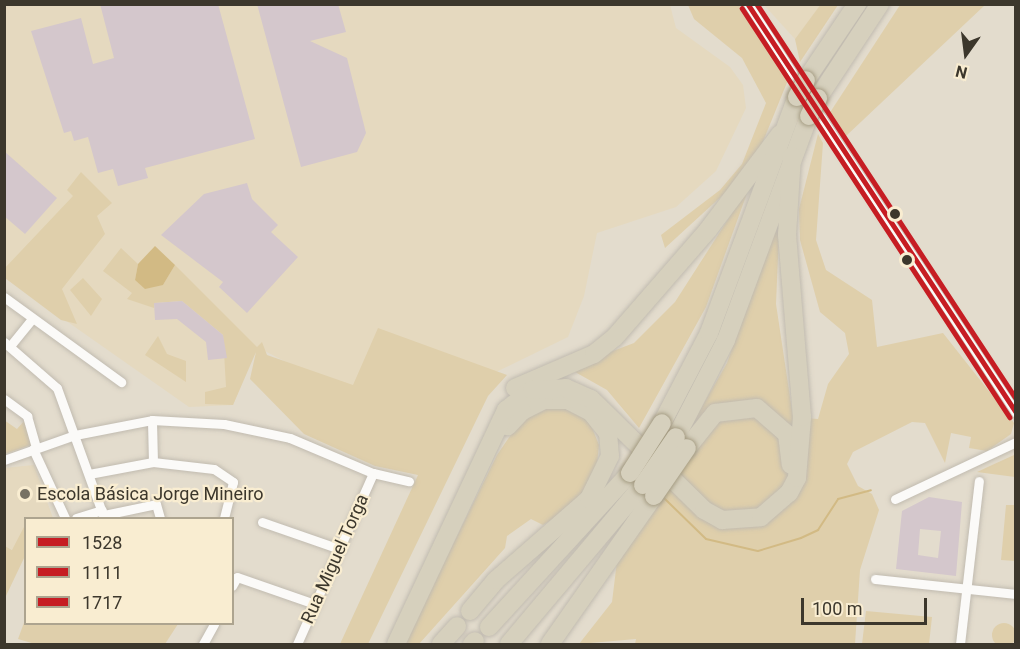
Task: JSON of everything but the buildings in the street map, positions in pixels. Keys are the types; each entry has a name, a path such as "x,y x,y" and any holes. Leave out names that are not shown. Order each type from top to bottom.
{"highway":[{"path":"489,627 630,473 662,423 709,333 780,134 797,97 857,4"},
{"path":"549,645 681,442 726,340 792,156 809,116 818,98 880,4"},
{"path":"383,645 487,422 502,398 529,379 594,354 615,337 708,230 780,134"},
{"path":"396,645 506,410 520,396 546,387 566,388 591,399 697,504 722,520 761,517 777,507 798,478 802,452 787,234 792,156"},
{"path":"529,379 583,384 687,484 724,510 757,509 779,492 790,467 787,434 758,408 715,413 681,442"},
{"path":"451,526 505,429 522,411 544,400 567,400 591,412 608,433 610,456 590,500 496,580 470,611"},
{"path":"509,645 649,491"},
{"path":"441,645 457,626"}],"street":[{"path":"748,4 1016,413"},
{"path":"4,297 121,382"},
{"path":"32,319 7,344 57,388 103,515 156,504 159,517"},
{"path":"4,399 27,416 35,449 64,517"},
{"path":"152,420 153,462"},
{"path":"4,460 75,435 152,420 224,424 290,438 373,473 409,481"},
{"path":"895,499 1016,442"},
{"path":"89,474 153,462 214,469 233,482 224,517"},
{"name":"Rua Miguel Torga","path":"297,645 373,473"},
{"path":"960,645 979,481"},
{"path":"262,522 340,549"},
{"path":"234,582 237,577 315,604"},
{"path":"876,579 1016,594"},
{"path":"203,645 213,625"}],"shaded area":[{"path":"821,4 838,5 800,62 795,39"},
{"path":"4,5 670,5 676,28 730,67 743,85 746,108 716,171 676,207 597,233 584,296 568,337 494,373 358,399 257,347 233,405 189,407 5,278"},
{"path":"688,5 739,5 788,80 760,149 737,182 665,248 661,235 720,190 742,164 766,103 742,58 694,19"},
{"path":"764,5 821,5 795,39"},
{"path":"900,5 985,5 846,136 829,114"},
{"path":"818,134 823,143 816,240 826,270 872,300 877,347 943,333 1014,423 1011,434 987,451 969,448 971,437 951,433 945,463 925,423 912,422 853,452 847,464 858,486 872,494 879,510 860,570 855,644 635,644 636,639 579,644 612,602 618,553 727,363 780,211 776,304 793,417 818,419 828,384 849,354 845,333 820,312 800,240 799,209"},
{"path":"81,172 112,203 97,216 105,234 62,289 77,324 61,320 5,278 4,269 73,196 67,190"},
{"path":"750,185 706,307 639,428 607,390 568,368 634,343 675,302"},
{"path":"155,246 175,265 163,285 145,289 135,280 138,264"},
{"path":"121,248 138,264 135,280 163,285 175,265 257,347 262,342 267,355 353,385 378,328 507,375 488,396 368,644 340,644 418,475 375,466 304,434 250,379 256,352 233,405 205,404 205,392 226,387 223,335 182,301 154,303 154,308 127,299 132,293 103,271"},
{"path":"83,278 102,299 91,316 70,290"},
{"path":"158,336 167,354 186,361 186,382 145,355"},
{"path":"558,405 584,414 593,430 599,445 596,474 573,507 543,525 531,519 507,536 505,548 419,644 404,644 497,455 523,417"},
{"path":"4,420 17,429 25,420 33,444 5,454"},
{"path":"1014,455 1015,477 977,472 992,465"},
{"name":"Escola Básica Jorge Mineiro","path":"34,465 53,517 24,517 24,556 5,546 4,468"},
{"path":"1006,505 1015,505 1015,561 1001,560"},
{"path":"24,527 24,558 5,598 5,546 12,550"},
{"path":"866,611 932,617 929,644 862,644"},
{"path":"24,623 24,625 177,625 165,644 35,644 18,639"},
{"path":"1004,623 1012,627 1016,635 1012,643 1004,647 996,643 992,635 996,627"}],"waterway":[{"path":"665,499 706,539 758,551 801,538 818,530 838,499 871,490"}],"transit line":[{"name":"1528","path":"748,4 1016,412"},
{"name":"1717","path":"757,4 1016,399"},
{"name":"1111","path":"742,8 1010,417"}],"place":[{"name":"Escola Básica Jorge Mineiro","path":"25,494"}]}
